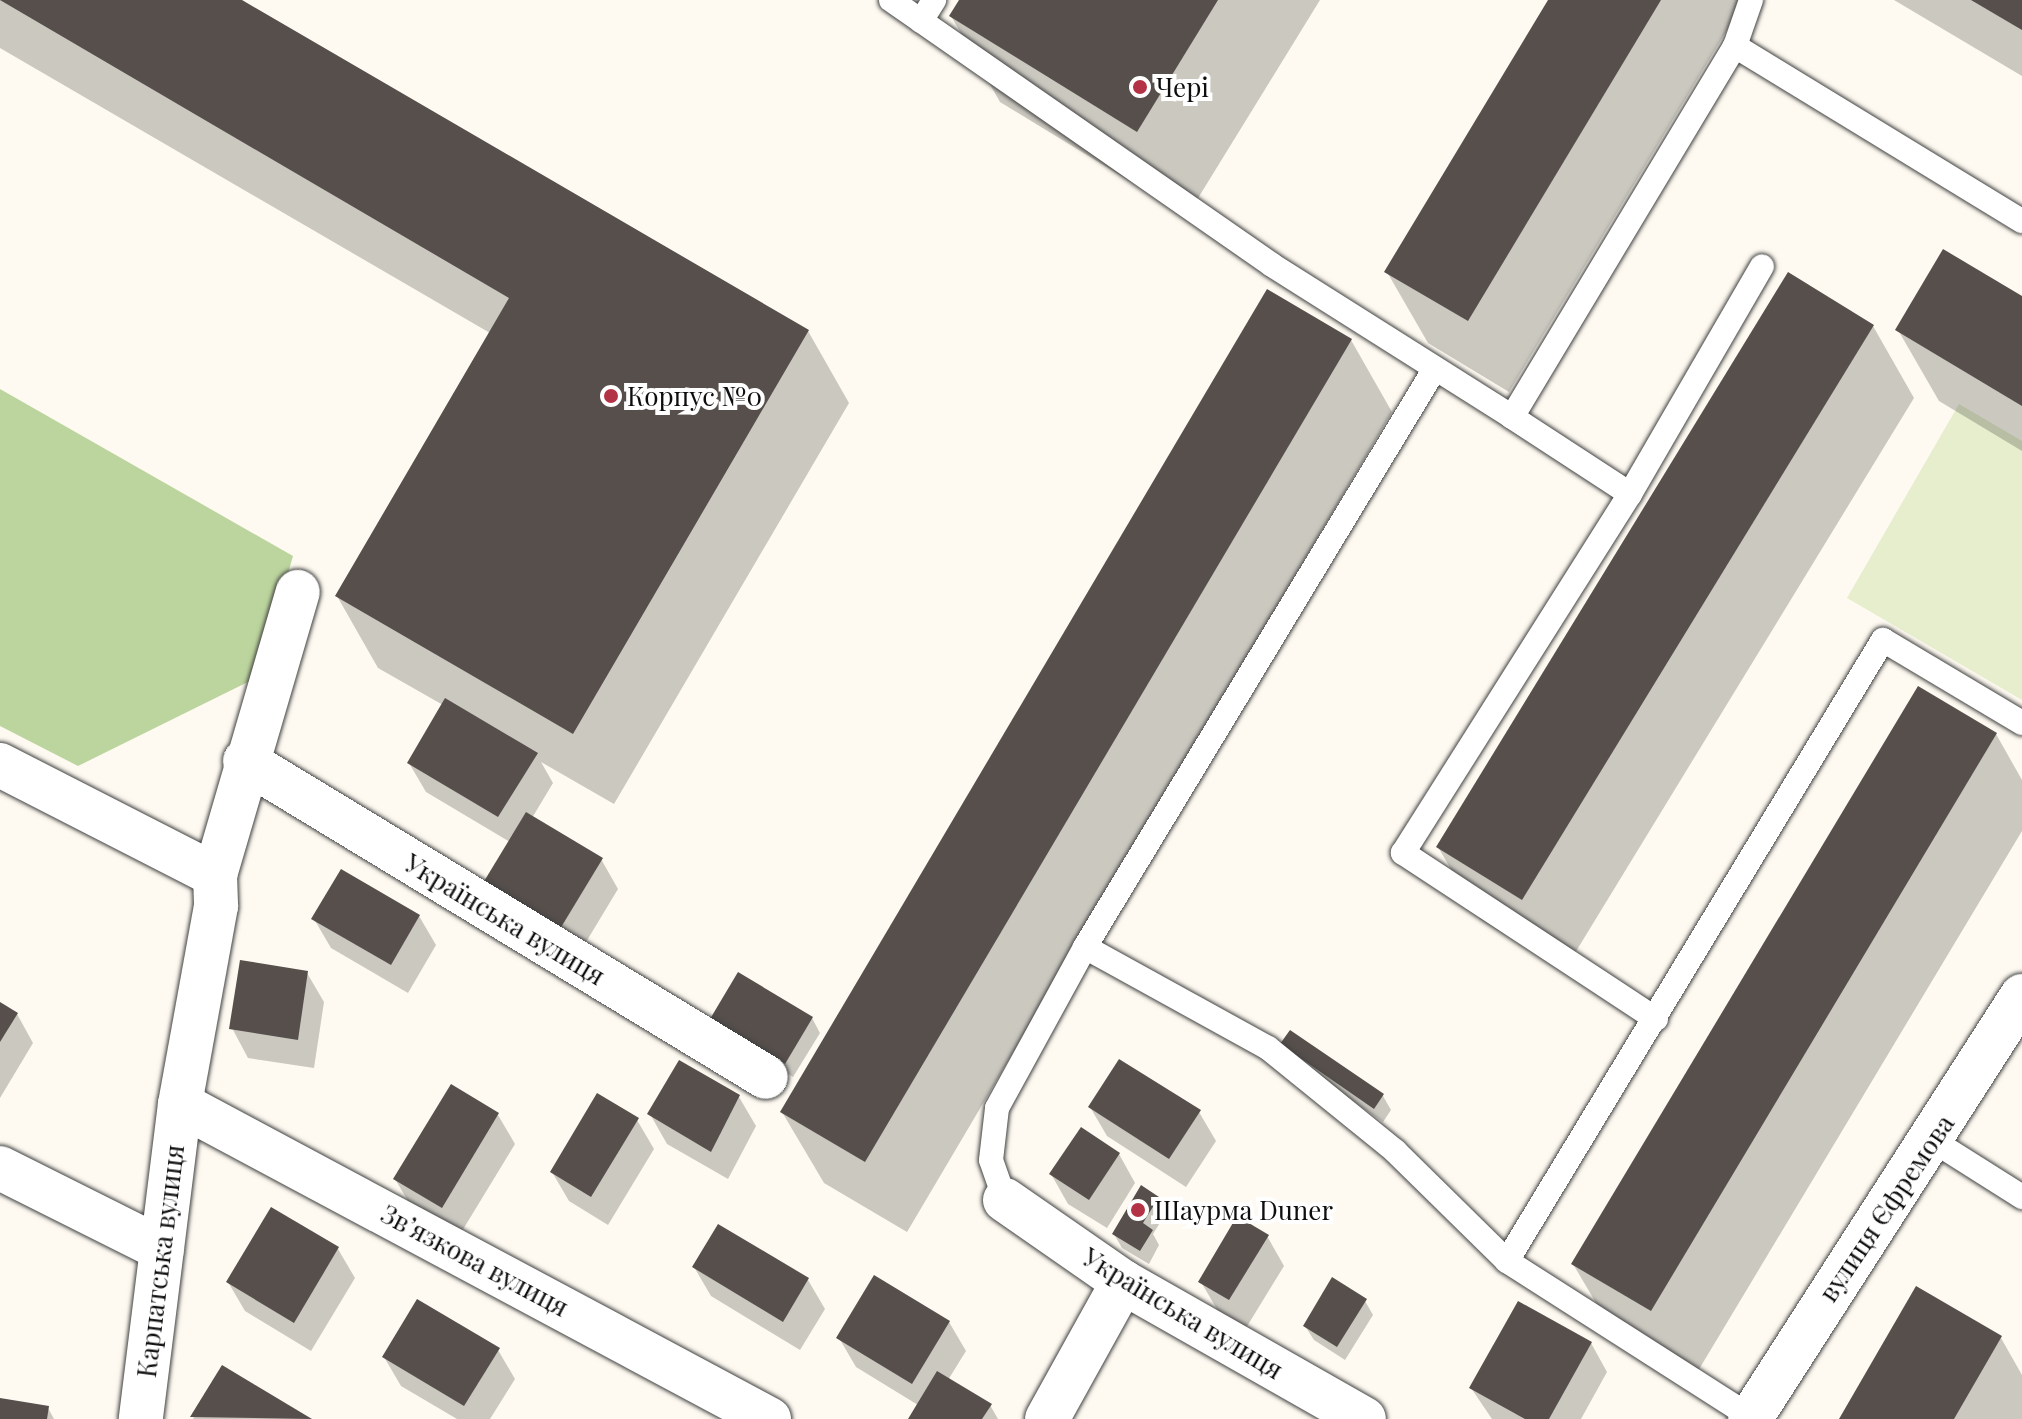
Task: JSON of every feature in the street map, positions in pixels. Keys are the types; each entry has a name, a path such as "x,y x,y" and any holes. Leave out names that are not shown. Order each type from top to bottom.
{"street":[{"path":"0,765 215,875 245,761 298,592"},
{"name":"Українська вулиця","path":"245,761 766,1077"},
{"name":"Карпатська вулиця","path":"141,1419 180,1104 216,906 215,875"},
{"name":"вулиця Єфремова","path":"1750,1418 1872,1224 1932,1140 2022,996"},
{"name":"Звʼязкова вулиця","path":"180,1104 769,1419"},
{"path":"0,1168 162,1249"},
{"name":"Українська вулиця","path":"1005,1200 1123,1282 1364,1419"},
{"path":"1047,1419 1123,1282"}],"lane":[{"path":"891,0 1272,265 1630,494"},
{"path":"921,21 934,0"},
{"path":"1512,417 1735,46 1751,0"},
{"path":"1735,46 2022,221"},
{"path":"1656,1019 1403,853 1630,494 1762,266"},
{"path":"1005,1200 991,1160 997,1108 1085,947 1434,370"},
{"path":"1507,1261 1883,640 2022,723"},
{"path":"1085,947 1268,1048 1395,1151 1507,1261 1750,1418"},
{"path":"1932,1140 2022,1197"}],"green space":[{"path":"0,389 293,556 258,677 78,766 0,726"},
{"path":"1959,404 2022,441 2022,700 1847,598"}],"building":[{"name":"Корпус №0","path":"0,0 242,0 809,330 573,734 335,596 509,298"},
{"path":"959,0 1218,0 1137,132 949,16"},
{"path":"1548,0 1661,0 1468,321 1384,272"},
{"path":"1971,0 2022,0 2022,30"},
{"path":"1943,249 2022,296 2022,406 1895,330"},
{"path":"1788,272 1874,325 1522,900 1436,847"},
{"path":"1267,289 1352,339 865,1162 780,1112"},
{"path":"1918,686 1997,733 1651,1311 1571,1264"},
{"path":"445,698 538,753 498,817 407,763"},
{"path":"526,812 603,858 560,929 483,883"},
{"path":"341,869 420,915 391,965 311,919"},
{"path":"240,960 308,971 298,1040 229,1029"},
{"path":"738,972 813,1017 785,1064 710,1019"},
{"path":"0,1002 18,1013 0,1042"},
{"path":"1290,1030 1384,1094 1374,1109 1280,1044"},
{"path":"1119,1059 1201,1110 1169,1159 1088,1107"},
{"path":"679,1060 740,1095 711,1152 647,1114"},
{"path":"451,1084 499,1113 442,1208 393,1179"},
{"path":"597,1093 639,1118 591,1197 550,1172"},
{"path":"1081,1127 1120,1153 1089,1200 1049,1174"},
{"name":"Шаурма Duner","path":"1141,1185 1159,1197 1143,1223 1153,1230 1140,1251 1112,1234"},
{"path":"271,1207 339,1247 294,1323 226,1282"},
{"path":"1237,1216 1269,1235 1229,1300 1198,1282"},
{"path":"718,1224 809,1278 783,1322 692,1267"},
{"path":"874,1275 950,1321 912,1384 836,1338"},
{"path":"1332,1277 1367,1299 1337,1347 1303,1326"},
{"path":"1916,1286 2002,1336 1954,1419 1839,1419"},
{"path":"417,1299 500,1348 464,1406 382,1357"},
{"path":"1518,1301 1592,1342 1549,1419 1525,1419 1469,1388"},
{"path":"222,1365 312,1419 190,1417"},
{"path":"937,1371 992,1404 982,1419 908,1419"},
{"path":"0,1398 49,1406 47,1419 0,1419"}],"place":[{"name":"Чері","path":"1140,87"},
{"name":"Корпус №0","path":"611,396"},
{"name":"Шаурма Duner","path":"1138,1210"}]}
